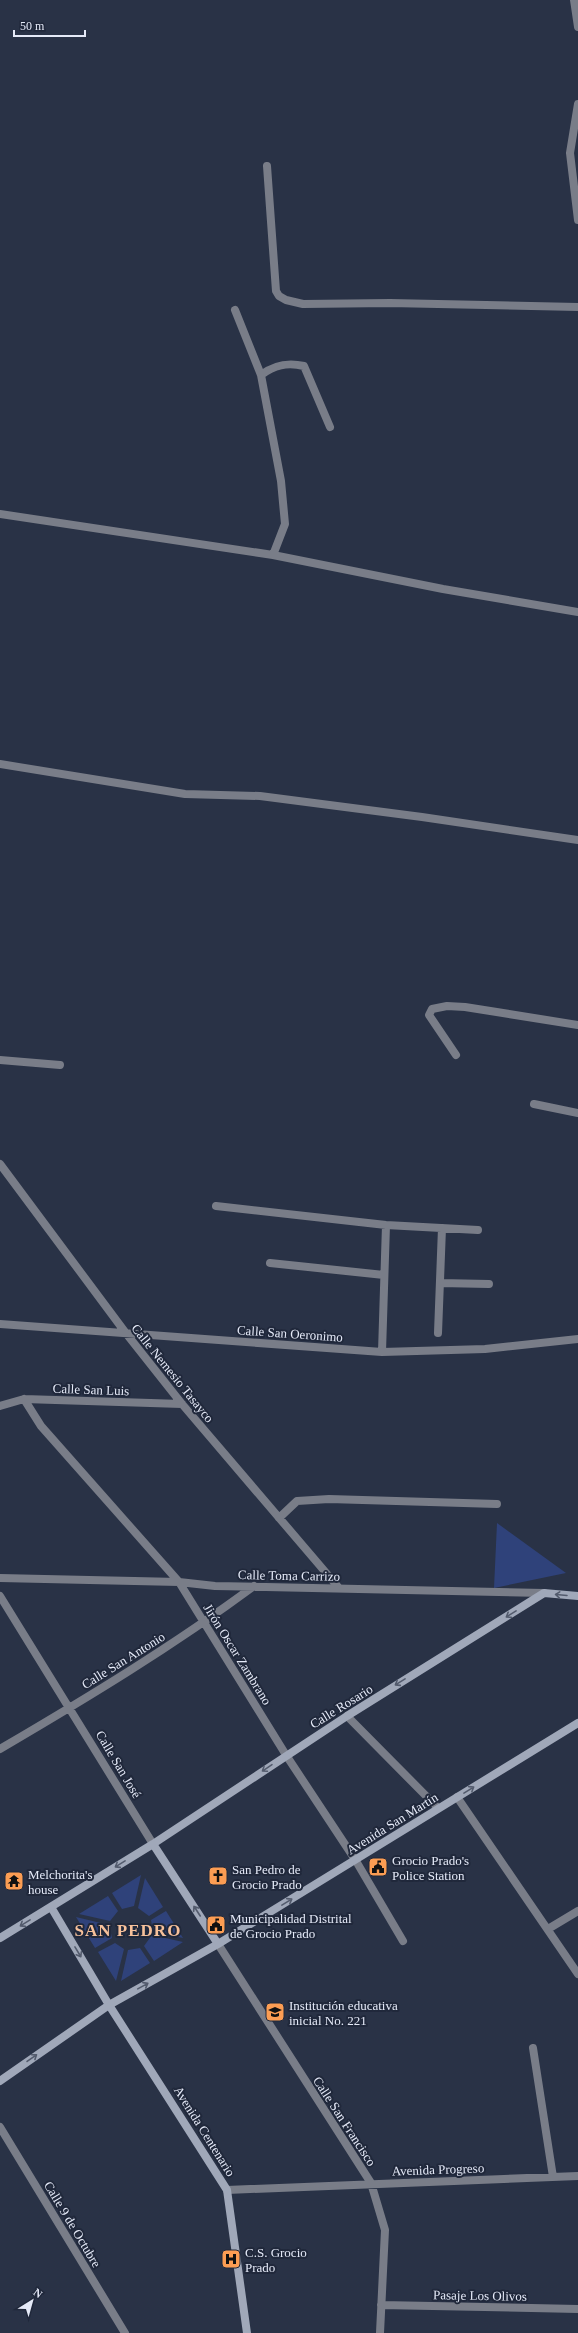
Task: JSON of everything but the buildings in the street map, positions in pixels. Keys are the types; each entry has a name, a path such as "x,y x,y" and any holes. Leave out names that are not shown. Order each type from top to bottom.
{"main road":[{"name":"Calle Toma Carrizo","path":"544,1593 578,1596"},
{"name":"Calle Rosario","path":"0,1938 154,1844 286,1755 544,1593"},
{"name":"Avenida San Martín","path":"0,2081 109,2005 218,1944 356,1861 438,1808 578,1723"},
{"name":"Calle San José","path":"154,1844 218,1944"},
{"name":"Avenida Centenario","path":"51,1907 109,2005 227,2190 247,2333"}],"street":[{"path":"574,0 578,27"},
{"path":"578,104 570,153 578,220"},
{"path":"267,166 276,291 279,296 286,300 303,304 390,303 578,307"},
{"path":"235,310 261,375 281,481 285,524 273,555"},
{"path":"261,375 269,369 280,365 304,366 330,427"},
{"path":"0,514 273,555 443,589 578,612"},
{"path":"0,764 185,794 268,797 422,817 578,840"},
{"path":"456,1055 429,1015 432,1009 447,1006 465,1007 578,1025"},
{"path":"0,1060 60,1065"},
{"path":"534,1104 578,1113"},
{"name":"Calle Nemesio Tasayco","path":"0,1164 125,1332 182,1404 339,1588"},
{"path":"216,1206 386,1225 478,1230"},
{"path":"382,1352 386,1225"},
{"path":"438,1333 442,1228"},
{"path":"270,1263 384,1275"},
{"path":"440,1283 489,1284"},
{"name":"Calle San Oeronimo","path":"0,1324 382,1352 485,1349 578,1339"},
{"name":"Calle San Luis","path":"0,1406 24,1399 182,1404"},
{"name":"Jirón Oscar Zambrano","path":"24,1399 41,1426 179,1582 286,1755 356,1861 403,1941"},
{"path":"279,1518 297,1501 329,1499 496,1504"},
{"name":"Calle Toma Carrizo","path":"0,1578 179,1582 214,1586 544,1593"},
{"name":"Calle San Antonio","path":"0,1749 204,1623 254,1586"},
{"name":"Calle San José","path":"0,1596 154,1844"},
{"path":"347,1716 438,1808"},
{"path":"457,1797 578,1974"},
{"path":"548,1929 578,1911"},
{"name":"Calle San Francisco","path":"218,1944 371,2183 385,2230 380,2333"},
{"path":"533,2048 553,2177"},
{"name":"Calle 9 de Octubre","path":"0,2127 125,2333"},
{"name":"Avenida Progreso","path":"227,2190 371,2183 578,2176"},
{"name":"Pasaje Los Olivos","path":"381,2305 578,2309"}],"shaded area":[{"path":"497,1523 566,1573 494,1588"},
{"path":"141,1875 134,1906 122,1909 112,1893"},
{"path":"145,1878 163,1907 149,1916 138,1908"},
{"path":"108,1896 118,1911 110,1921 79,1914"},
{"path":"166,1911 183,1938 153,1931 151,1920"},
{"path":"76,1917 109,1925 112,1938 95,1948"},
{"path":"152,1935 183,1942 154,1961 144,1946"},
{"path":"115,1943 124,1949 116,1981 98,1952"},
{"path":"140,1948 150,1963 121,1981 128,1950"}],"place":[{"name":"Grocio Prado's Police Station","path":"378,1867"},
{"name":"San Pedro de Grocio Prado","path":"218,1876"},
{"name":"Melchorita's house","path":"14,1881"},
{"name":"Municipalidad Distrital de Grocio Prado","path":"216,1925"},
{"name":"Institución educativa inicial No. 221","path":"275,2012"},
{"name":"C.S. Grocio Prado","path":"231,2259"}],"district":[{"name":"SAN PEDRO","path":"128,1930"}]}
